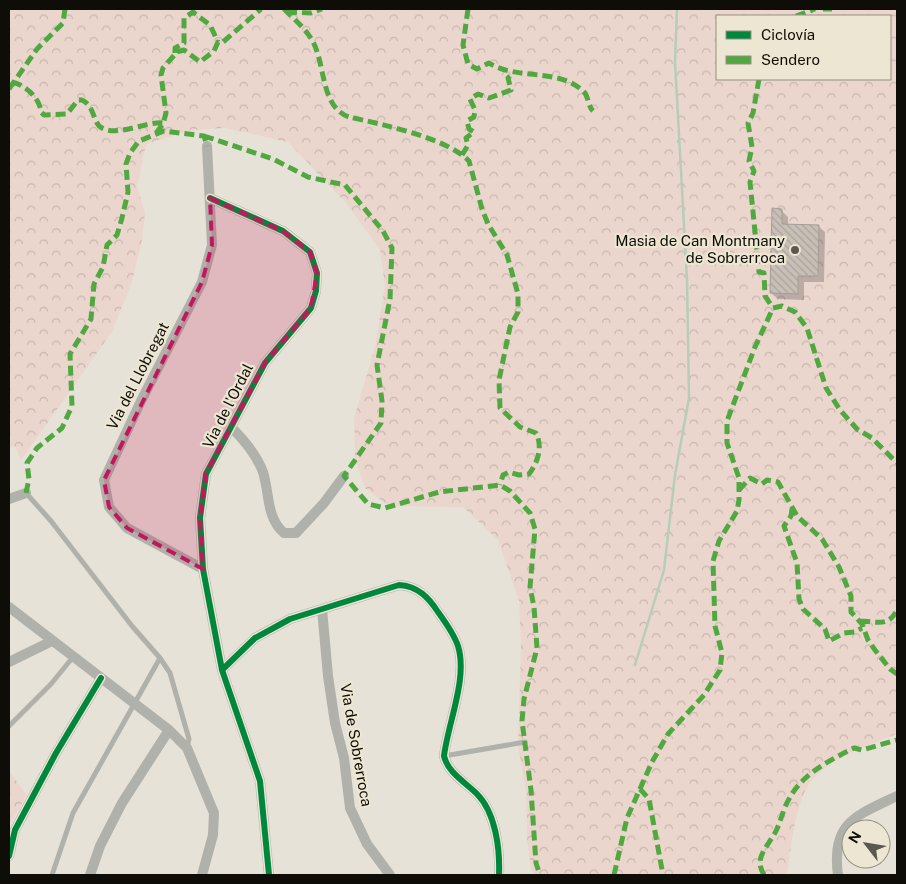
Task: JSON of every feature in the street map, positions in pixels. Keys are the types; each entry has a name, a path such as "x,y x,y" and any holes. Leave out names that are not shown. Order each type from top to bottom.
{"street":[{"name":"Via del Llobregat","path":"203,569 126,528 109,507 104,480 141,401 202,282 212,245 207,146"},
{"name":"Via de l'Ordal","path":"210,198 283,231 310,252 317,273 316,291 311,308 264,363 232,428 206,474 200,518 203,569 222,670 260,781 269,875"},
{"path":"232,428 245,441 262,471 274,524 284,533 296,533 324,503 344,476"},
{"path":"9,499 26,493"},
{"path":"222,670 255,638 290,619 399,585 412,587 430,600 455,638 460,657 457,690 444,756 448,767 478,795 489,813 498,848 499,875"},
{"path":"9,607 52,642 169,730 187,748 211,804 215,824 202,875"},
{"name":"Via de Sobrerroca","path":"322,609 328,676 335,723 344,758 350,808 367,844 390,875"},
{"path":"9,662 52,642"},
{"path":"9,856 9,844 15,830 56,753 101,678"},
{"path":"90,875 100,846 122,803 169,730"},
{"path":"838,875 838,846 844,828 864,813 897,796"}],"lane":[{"path":"26,493 46,515 170,673 189,739 187,748"},
{"path":"9,726 51,684 73,657"},
{"path":"52,875 73,813 160,658"},
{"path":"444,756 525,742"}],"highlighted area":[{"path":"210,198 283,231 310,252 317,273 311,308 265,363 206,474 200,518 203,569 127,528 109,507 104,480 202,282 212,245"}],"green space":[{"path":"9,9 897,9 897,734 841,758 821,771 813,779 807,788 798,811 787,875 535,875 531,869 527,839 526,791 518,746 521,645 519,601 498,540 463,507 389,506 365,488 355,459 354,418 375,347 385,286 380,250 347,204 288,142 225,128 191,130 146,144 137,187 145,213 142,240 132,282 112,332 21,460 15,446 9,448"},
{"path":"9,771 27,795 12,821 9,822"}],"building":[{"name":"Masia de Can Montmany de Sobrerroca","path":"772,208 782,209 782,224 819,225 818,276 798,276 798,294 770,293"}],"waterway":[{"path":"635,665 664,570 675,475 689,398 687,280 675,62 677,9"}],"marked path":[{"path":"9,89 37,49 63,23 65,9"},
{"path":"156,133 163,124 166,113 161,75 163,68 177,52 184,50 200,62 214,51 218,42 223,42 261,9"},
{"path":"284,9 312,40 320,61 328,95 340,112 349,117 430,139 445,145 469,161 482,209 488,224 507,255 518,294 518,312 510,327 499,380 500,408 520,427 536,433 539,444 537,459 529,474 519,475 509,472 503,475 500,485"},
{"path":"287,12 311,13 322,9"},
{"path":"468,9 463,45 468,64 477,69 489,63 512,72 564,80 575,85 585,93 593,111"},
{"path":"799,15 815,9"},
{"path":"823,9 832,9"},
{"path":"175,53 175,48 184,43 184,18 193,12 210,25 218,42"},
{"path":"462,155 468,145 466,138 474,132 469,129 467,121 474,117 475,110 470,99 478,94 489,98 511,90 508,78 513,73"},
{"path":"759,80 753,113 748,123 752,147 749,161 754,171 750,182 759,272 764,273 765,296 773,308"},
{"path":"12,82 22,86 35,97 44,115 67,114 78,100 82,100 92,110 99,126 109,130 124,130 149,124 164,123"},
{"path":"26,493 29,479 27,463 37,448 62,428 72,406 70,354 91,319 94,284 103,267 107,245 117,235 128,192 126,164 130,153 139,141 164,131 204,136 207,146"},
{"path":"204,136 273,159 308,177 345,185 383,231 392,248 390,299 377,365 382,401 381,423 344,476 368,504 385,508 439,492 500,485 510,491 530,513 535,529 530,587 534,607 537,648 524,699 522,721 531,790 536,863 540,875"},
{"path":"614,875 627,818 652,762 668,734 704,695 720,670 722,653 715,626 713,561 719,541 737,511 739,500 739,478 727,443 727,421 755,347 773,308 782,306 795,312 807,328 826,388 840,410 857,429 872,438 897,463"},
{"path":"739,490 750,478 762,484 767,480 778,482 797,516 822,539 839,567 851,596 851,612 862,624 868,640 875,650 890,669 897,674"},
{"path":"792,509 791,516 784,526 797,563 799,599 803,609 825,629 829,641 844,633 855,632 862,628"},
{"path":"860,621 886,621 894,616 897,610"},
{"path":"764,875 761,869 761,857 776,831 789,799 801,782 826,763 854,748 862,750 897,740"},
{"path":"640,789 649,799 663,875"}],"cycle path":[{"path":"210,198 283,231 310,252 317,273 316,291 311,308 265,363 206,474 200,518 203,569 222,670"},
{"path":"269,875 260,781 222,670 255,638 290,619 399,585 417,590 427,598 447,624 458,646 461,672 444,756 449,767 457,777 477,794 489,811 496,832 499,875"},
{"path":"9,856 15,830 56,753 101,678"}],"place":[{"name":"Masia de Can Montmany de Sobrerroca","path":"795,250"}]}
